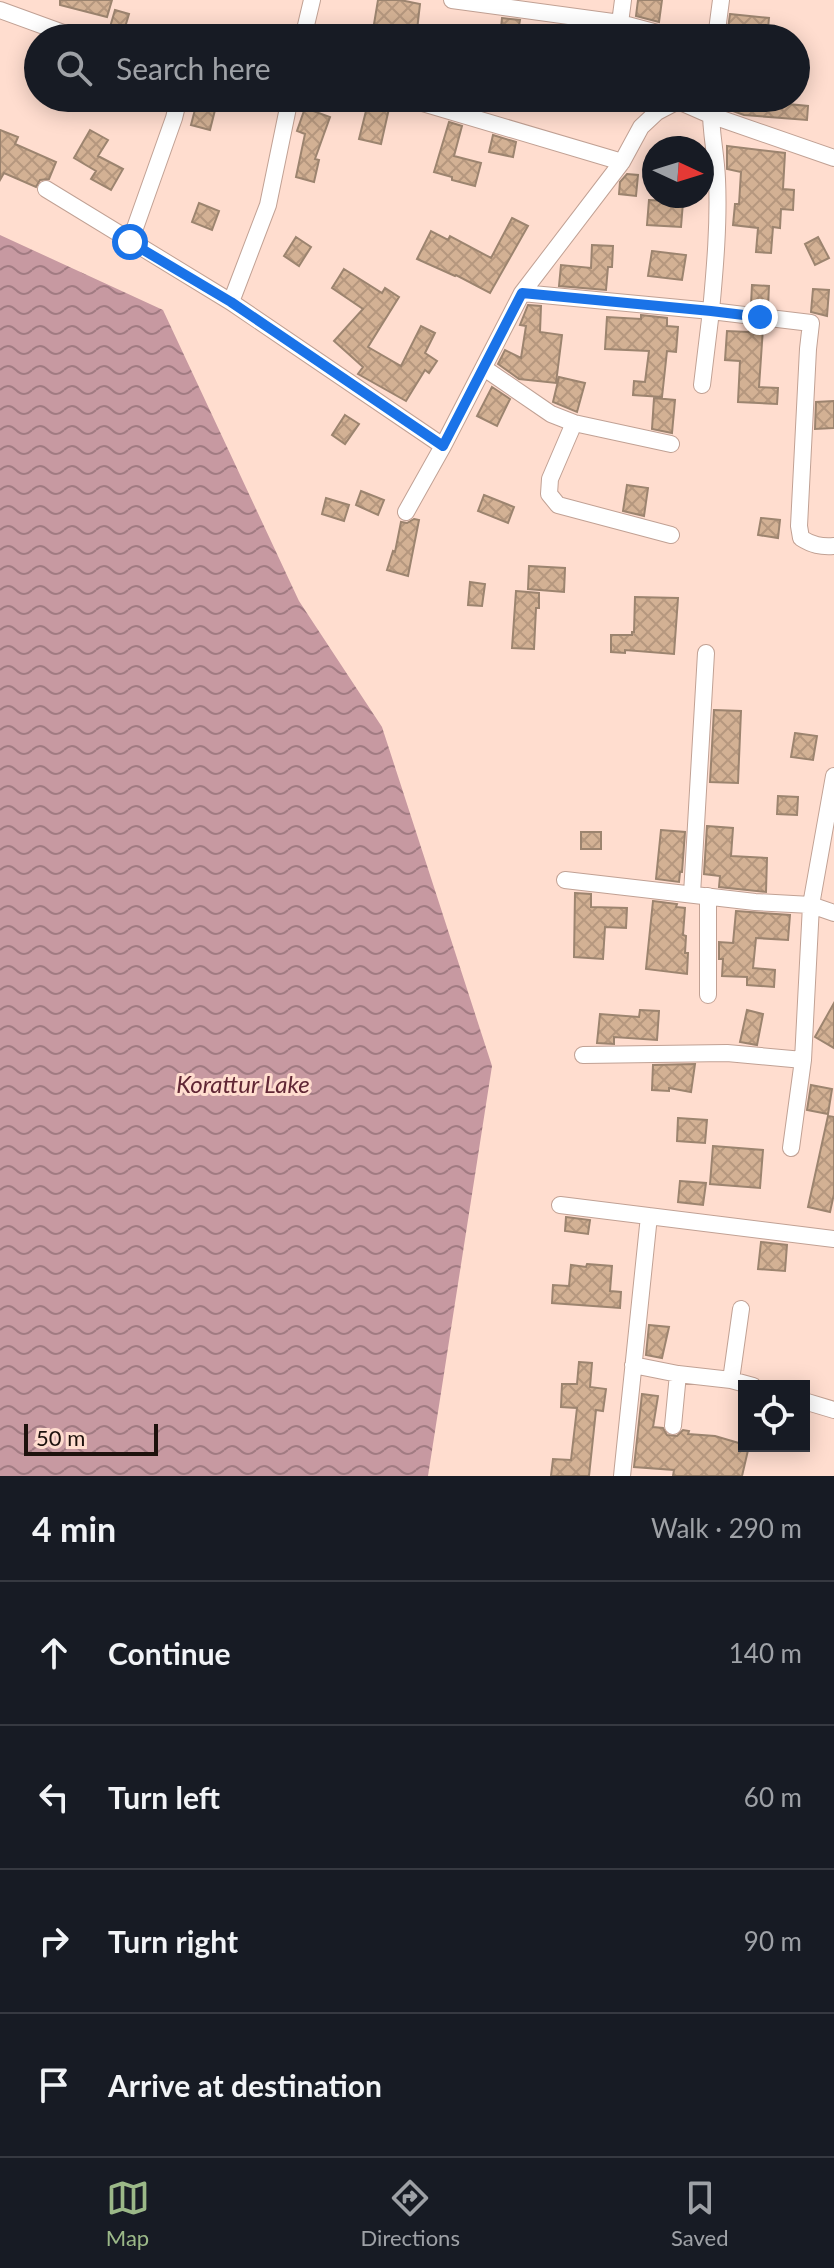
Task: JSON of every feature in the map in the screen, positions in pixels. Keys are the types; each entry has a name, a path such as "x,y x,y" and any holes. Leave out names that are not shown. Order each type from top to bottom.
{"street":[{"path":"306,24 312,0"},
{"path":"452,0 624,24"},
{"path":"620,23 623,0"},
{"path":"718,24 721,0"},
{"path":"0,10 38,24"},
{"path":"130,242 176,112"},
{"path":"231,302 268,205 287,112"},
{"path":"453,112 622,162"},
{"path":"406,512 522,293 622,162 641,127 657,112"},
{"path":"702,385 714,277 717,179 711,112"},
{"path":"724,112 834,158"},
{"path":"46,189 231,302 443,446"},
{"path":"522,293 811,323 799,526 801,538 810,544 834,546"},
{"path":"484,368 551,414 574,423 671,444"},
{"path":"574,423 550,479 549,494 558,505 671,535"},
{"path":"706,653 700,895 708,995"},
{"path":"791,1148 803,1060 811,905 834,776"},
{"path":"565,880 755,902 811,905 834,913"},
{"path":"583,1055 727,1053 803,1060"},
{"path":"560,1205 834,1239"},
{"path":"622,1476 649,1216"},
{"path":"731,1380 741,1309"},
{"path":"633,1365 738,1382"},
{"path":"673,1426 678,1374"},
{"path":"810,1403 834,1410"}],"water":[{"name":"Korattur Lake","path":"0,235 163,310 299,601 382,727 492,1066 428,1476 0,1476"}],"building":[{"path":"60,0 112,0 107,17 60,5"},
{"path":"378,0 420,4 418,24 374,24"},
{"path":"638,0 662,0 659,22 636,16"},
{"path":"115,10 129,14 126,24 111,24"},
{"path":"730,14 769,18 768,24 729,24"},
{"path":"502,18 520,20 519,24 501,24"},
{"path":"194,112 214,112 210,130 191,125"},
{"path":"304,112 330,117 315,159 319,160 314,182 296,177 305,134 297,131"},
{"path":"366,112 388,112 381,144 359,139"},
{"path":"736,112 808,112 807,120"},
{"path":"449,122 462,126 454,156 481,163 475,186 434,172"},
{"path":"0,130 18,137 15,144 56,162 49,179 40,180 36,187 4,173 0,180"},
{"path":"90,130 108,140 98,156 123,169 111,190 91,179 96,171 74,158"},
{"path":"493,135 516,142 513,157 489,152"},
{"path":"727,146 785,153 783,189 794,190 793,210 781,209 780,228 773,227 771,253 756,252 758,228 733,225 735,204 739,204 741,172 727,169"},
{"path":"627,174 638,175 636,196 619,194 620,182"},
{"path":"199,203 219,211 212,230 192,222"},
{"path":"648,208 683,208 681,227 647,225"},
{"path":"512,218 528,226 490,293 417,259 431,231 448,240 450,236 491,258"},
{"path":"296,237 311,247 299,266 284,256"},
{"path":"818,237 829,258 815,265 805,244"},
{"path":"592,245 613,246 606,290 559,286 561,265 591,268"},
{"path":"652,251 686,255 682,280 648,276"},
{"path":"344,269 382,293 385,288 399,297 368,347 401,366 421,326 435,333 425,353 437,361 429,373 425,370 406,401 358,374 363,367 334,341 363,309 332,288"},
{"path":"752,285 769,286 768,307 751,305"},
{"path":"813,289 829,290 827,316 811,312"},
{"path":"528,305 541,306 540,332 562,335 556,383 519,379 498,364 505,350 521,358 526,326 520,325"},
{"path":"641,315 667,318 667,326 678,327 676,352 667,351 662,397 633,395 634,381 645,382 649,351 605,349 607,317 641,319"},
{"path":"750,327 763,328 759,387 778,388 777,404 738,402 740,361 725,360 727,331 749,332"},
{"path":"559,377 585,383 577,412 553,402"},
{"path":"492,387 510,399 497,426 477,416"},
{"path":"654,398 675,400 672,433 652,429"},
{"path":"834,401 834,428 815,429 816,402"},
{"path":"345,415 359,424 345,444 332,435"},
{"path":"627,485 648,488 644,516 623,511"},
{"path":"361,491 384,500 378,515 356,505"},
{"path":"484,495 514,507 508,523 478,511"},
{"path":"326,498 349,505 344,521 322,514"},
{"path":"761,518 780,520 778,538 758,535"},
{"path":"419,520 408,576 387,570 395,552 401,522"},
{"path":"529,566 565,568 564,592 528,589"},
{"path":"470,582 485,584 482,606 468,605"},
{"path":"516,591 539,593 534,649 512,648"},
{"path":"635,597 678,598 674,654 625,650 625,653 611,652 611,635 632,635 634,632"},
{"path":"714,710 741,711 738,783 710,782"},
{"path":"795,733 817,736 813,760 791,757"},
{"path":"778,796 798,797 797,815 777,814"},
{"path":"707,826 733,828 731,856 767,858 766,892 719,887 720,876 704,874"},
{"path":"661,830 685,832 679,882 656,879"},
{"path":"581,832 601,832 601,849 581,849"},
{"path":"575,893 591,894 591,907 627,908 626,928 605,927 603,959 574,957"},
{"path":"653,901 685,908 683,935 686,936 685,953 688,953 687,974 646,969"},
{"path":"736,911 790,915 788,940 756,938 753,968 775,970 774,987 747,985 747,977 722,976 723,959 719,959 719,942 733,943"},
{"path":"834,1003 834,1048 815,1037"},
{"path":"640,1010 659,1011 657,1040 614,1037 614,1044 597,1043 600,1014 639,1017"},
{"path":"747,1010 763,1014 757,1045 740,1042"},
{"path":"695,1064 691,1092 669,1088 669,1091 652,1090 653,1065"},
{"path":"811,1085 832,1089 828,1114 807,1110"},
{"path":"828,1116 834,1117 834,1194 830,1212 808,1207"},
{"path":"678,1118 707,1120 705,1143 677,1141"},
{"path":"713,1146 763,1150 760,1188 710,1184"},
{"path":"680,1181 706,1183 703,1205 678,1202"},
{"path":"566,1217 590,1220 588,1234 565,1231"},
{"path":"761,1242 787,1245 785,1271 758,1269"},
{"path":"587,1264 612,1266 610,1291 621,1292 620,1308 552,1303 553,1285 569,1286 571,1265 586,1267"},
{"path":"649,1325 669,1327 662,1358 646,1355"},
{"path":"579,1362 592,1363 590,1387 606,1389 603,1411 596,1410 589,1476 551,1476 553,1459 571,1460 577,1408 561,1407 562,1384 577,1384"},
{"path":"642,1394 658,1396 653,1427 663,1428 667,1435 677,1436 683,1430 689,1431 688,1434 715,1436 738,1443 738,1452 748,1452 742,1476 673,1476 674,1470 634,1467"}],"route":[{"path":"130,242 231,302 443,446 522,293 760,317"}]}
